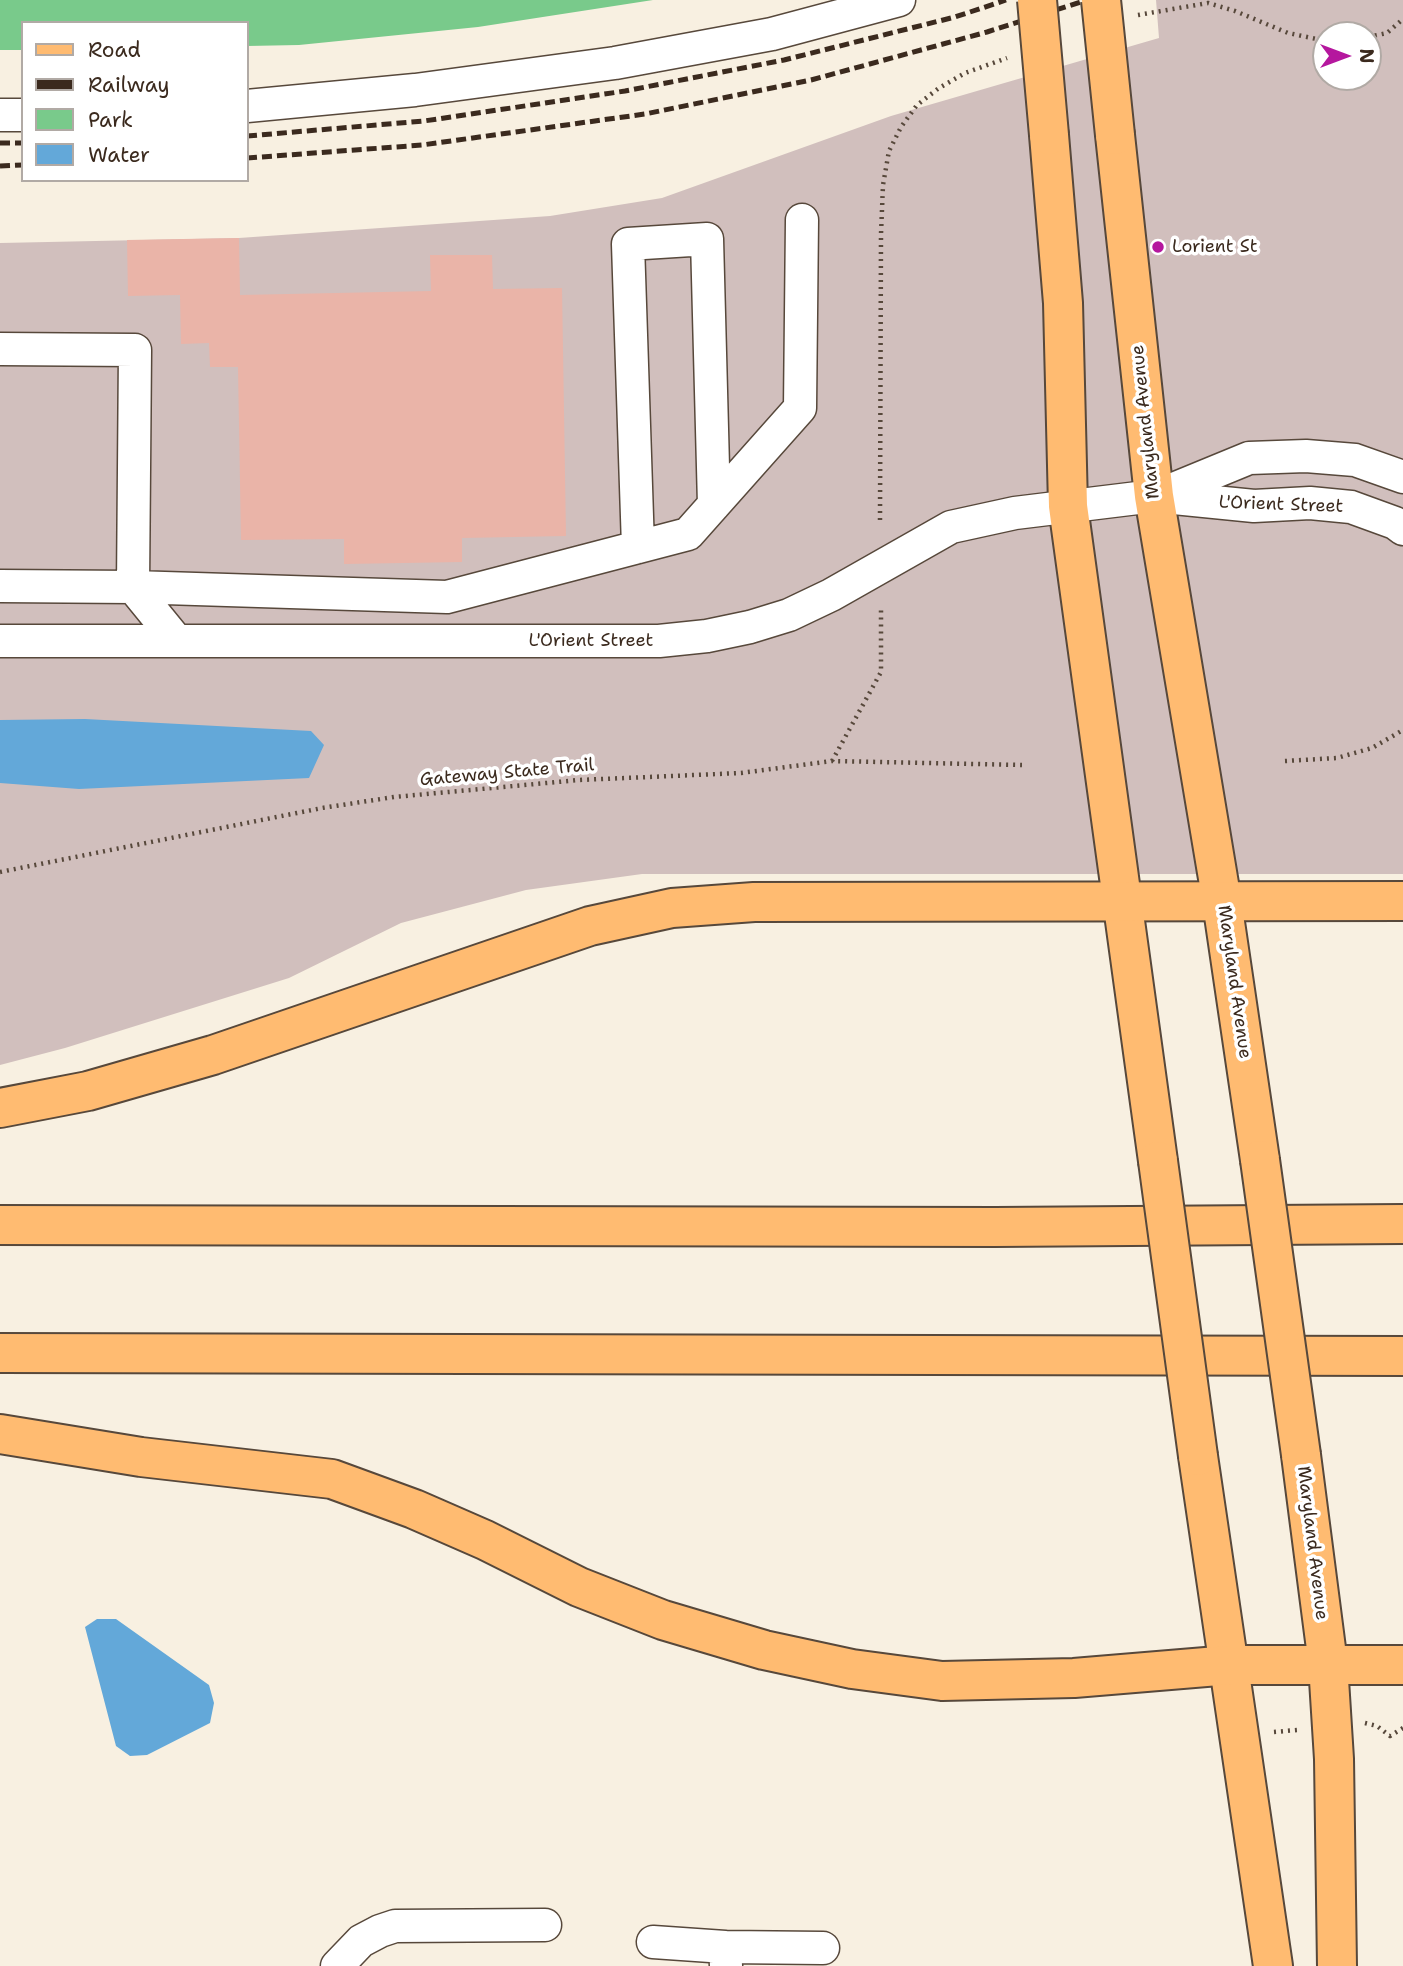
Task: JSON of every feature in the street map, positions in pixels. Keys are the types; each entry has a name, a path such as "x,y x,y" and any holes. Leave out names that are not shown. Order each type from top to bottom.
{"main road":[{"path":"1037,0 1063,303 1068,506 1244,1779 1273,1966"},
{"name":"Maryland Avenue","path":"1116,9 1115,135 1154,496 1222,902 1256,1130 1328,1664 1334,1759 1337,1966"},
{"path":"0,1108 88,1091 213,1055 590,926 671,908 754,902 1403,901"},
{"path":"0,1225 1009,1227 1403,1224"},
{"path":"0,1353 1403,1356"},
{"path":"0,1434 141,1457 332,1479 414,1509 485,1540 579,1587 663,1620 764,1650 852,1669 942,1681 1074,1678 1230,1665 1403,1665"}],"street":[{"path":"248,106 415,90 615,63 772,34 899,0"},
{"path":"0,115 21,115"},
{"path":"0,586 133,587 447,597 688,534 800,408 802,220"},
{"path":"638,547 628,244 707,239 714,505"},
{"path":"0,349 135,350 133,587 177,641"},
{"name":"L'Orient Street","path":"1154,496 1250,458 1306,456 1355,460 1403,477"},
{"name":"L'Orient Street","path":"0,641 659,641 707,636 789,615 831,595 951,527 1015,513 1154,496 1254,506 1310,503 1351,507 1395,523 1403,529"},
{"path":"337,1966 361,1941 396,1926 545,1925"},
{"path":"653,1942 725,1956 823,1948"}],"path":[{"path":"1116,9 1144,13 1208,3 1288,33 1312,38"},
{"path":"1382,34 1403,19"},
{"path":"880,520 881,234 883,185 889,152 901,127 918,105 939,88 965,73 1019,55"},
{"path":"832,761 881,673 881,608"},
{"path":"1285,761 1336,758 1372,748 1403,730"},
{"name":"Gateway State Trail","path":"0,872 322,808 394,797 579,780 741,773 832,761 1022,765"},
{"path":"1369,1723 1390,1736 1403,1727"}],"shaded area":[{"path":"1156,0 1403,0 1403,874 642,874 526,890 401,923 289,978 65,1048 0,1065 0,243 239,238 550,216 662,198 891,116 1159,38"}],"green space":[{"path":"0,0 653,0 478,27 299,45 248,46 248,21 21,21 21,50 0,50"}],"water":[{"path":"85,719 311,731 324,745 309,778 79,789 0,783 0,720"},
{"path":"97,1619 116,1619 209,1685 214,1703 210,1723 147,1755 130,1756 116,1746 85,1627"}],"building":[{"path":"239,238 240,295 431,291 430,255 492,255 493,289 562,288 566,536 462,538 462,562 344,564 344,539 241,540 238,367 210,367 209,343 181,344 180,295 128,296 127,240"}],"railway":[{"path":"248,136 424,121 625,91 784,60 955,17 1006,0"},
{"path":"248,158 422,145 645,114 811,80 987,32 1087,0"},
{"path":"0,143 21,143"},
{"path":"0,166 21,165"}],"place":[{"name":"Lorient St","path":"1158,247"}]}
